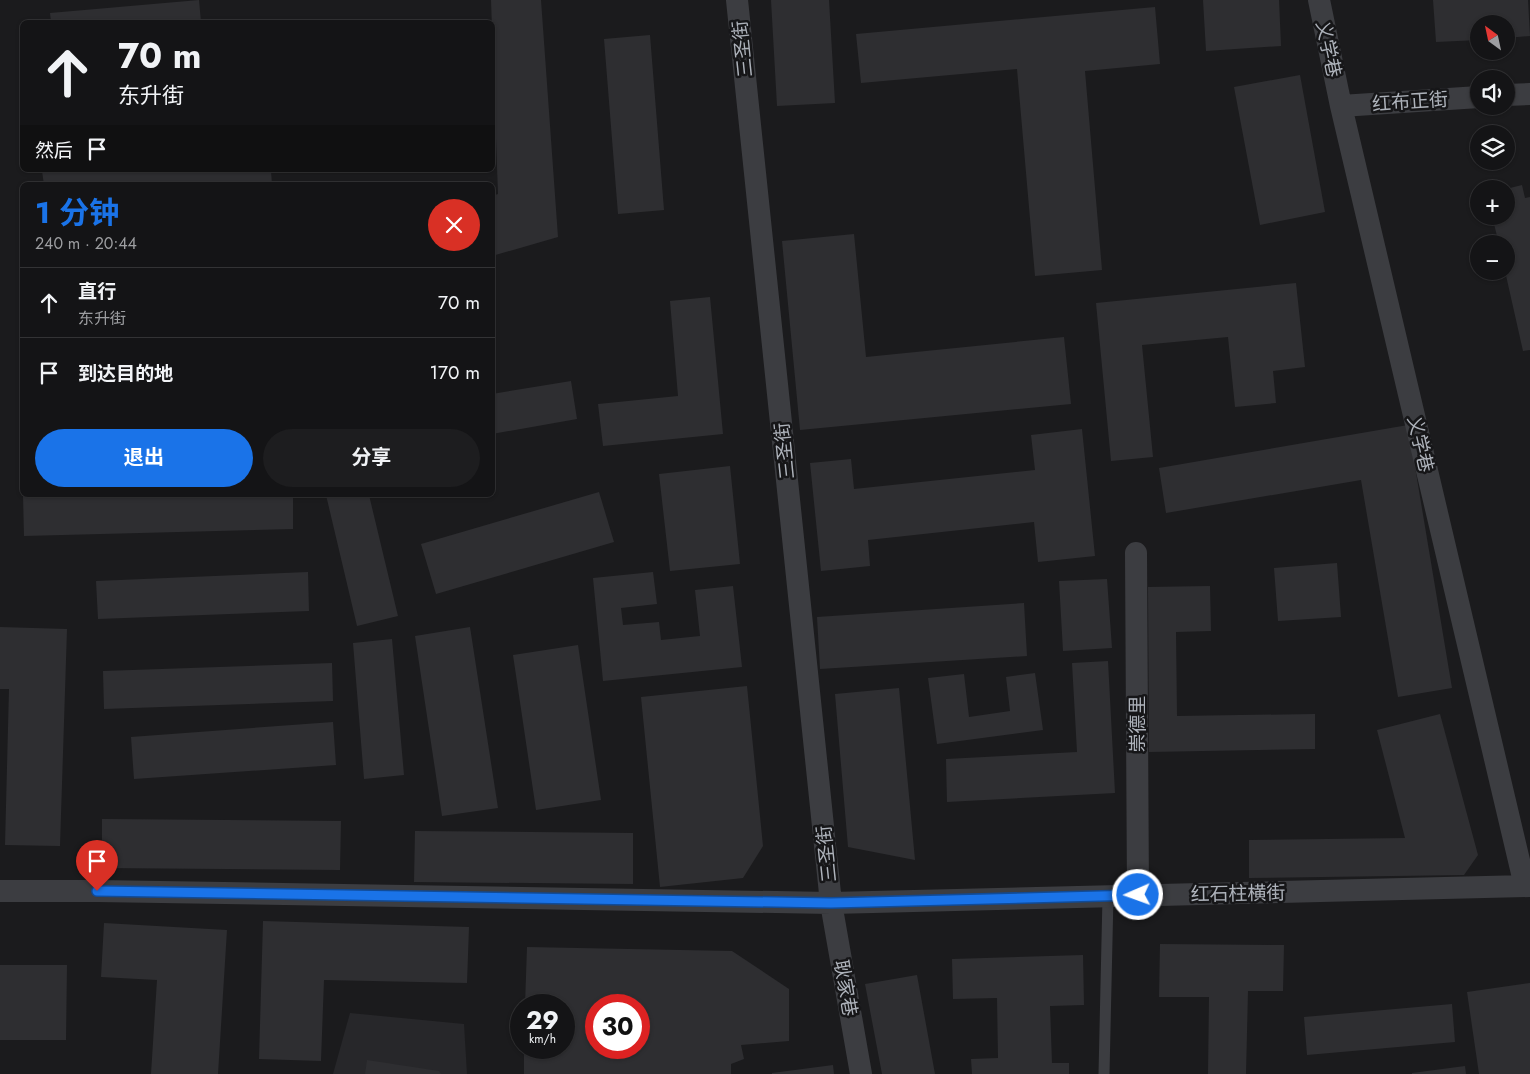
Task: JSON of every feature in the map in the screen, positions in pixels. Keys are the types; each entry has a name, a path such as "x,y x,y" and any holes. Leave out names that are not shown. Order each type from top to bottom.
{"street":[{"name":"三圣街","path":"737,0 831,903"},
{"name":"义学巷","path":"1319,0 1341,106 1528,886"},
{"path":"1515,95 1530,94"},
{"name":"红布正街","path":"1341,106 1470,98"},
{"name":"崇德里","path":"1136,553 1138,895"},
{"name":"红石柱横街","path":"0,891 831,903 1528,886"},
{"name":"耿家巷","path":"831,903 861,1074"}],"lane":[{"path":"1104,1074 1108,896"}],"shaded area":[{"path":"350,1013 464,1024 467,1074 333,1074"}],"building":[{"path":"199,0 201,20 51,20 50,13"},
{"path":"491,0 541,0 558,237 495,255 495,195 498,194 495,111 495,20 492,20"},
{"path":"771,0 829,0 835,103 777,106"},
{"path":"1203,0 1279,0 1281,46 1206,51"},
{"path":"1433,0 1528,0 1530,36 1515,37 1515,15 1470,15 1470,40 1436,42"},
{"path":"1155,7 1160,64 1085,71 1102,270 1035,276 1017,69 861,83 856,34"},
{"path":"650,35 664,210 618,214 604,39"},
{"path":"1300,75 1325,212 1260,225 1234,87"},
{"path":"42,172 271,172 272,182 44,182"},
{"path":"1522,185 1525,198 1530,197 1530,350 1523,351 1507,280 1515,280 1515,235 1497,235 1494,225 1515,225 1515,187"},
{"path":"854,234 866,357 1064,337 1071,404 800,430 782,241"},
{"path":"1296,283 1305,367 1273,371 1276,403 1235,407 1228,337 1142,345 1153,457 1111,461 1096,303"},
{"path":"710,297 723,434 603,446 598,404 678,396 670,301"},
{"path":"571,381 577,419 495,433 495,394"},
{"path":"1408,425 1452,688 1398,697 1361,480 1166,513 1159,468"},
{"path":"1082,429 1095,556 1038,562 1034,522 868,540 870,566 821,571 810,463 851,459 854,489 1035,470 1031,435"},
{"path":"730,466 740,564 670,571 659,474"},
{"path":"599,492 614,542 436,594 421,544"},
{"path":"23,497 293,497 293,529 24,536"},
{"path":"326,497 369,497 398,616 357,626"},
{"path":"1337,563 1341,617 1278,621 1274,568"},
{"path":"308,572 309,611 98,619 96,581"},
{"path":"653,572 657,604 621,608 623,625 659,622 661,640 700,636 695,590 733,586 742,667 603,681 593,578"},
{"path":"1107,579 1112,648 1063,651 1059,581"},
{"path":"1210,586 1211,631 1176,632 1177,716 1315,714 1315,749 1149,752 1148,587"},
{"path":"1024,603 1027,656 820,669 817,617"},
{"path":"0,627 67,629 60,846 5,845 9,689 0,689"},
{"path":"470,627 498,808 442,816 415,636"},
{"path":"392,639 404,775 364,779 353,643"},
{"path":"578,645 601,800 536,810 513,655"},
{"path":"1108,661 1115,793 947,802 946,759 1077,752 1072,663"},
{"path":"332,663 333,701 104,709 103,671"},
{"path":"1035,673 1043,730 937,744 928,678 964,674 969,717 1010,711 1006,677"},
{"path":"747,686 763,846 743,878 660,887 641,697"},
{"path":"899,688 915,860 848,847 835,694"},
{"path":"1440,714 1478,855 1464,875 1249,878 1249,840 1405,838 1377,730"},
{"path":"333,722 336,765 134,779 131,737"},
{"path":"102,819 341,821 340,870 102,868"},
{"path":"415,831 633,833 633,884 414,882"},
{"path":"263,921 469,927 467,983 324,980 321,1061 259,1059"},
{"path":"104,923 227,930 218,1074 151,1074 157,980 101,977"},
{"path":"1160,944 1284,945 1283,991 1248,991 1246,1074 1208,1074 1209,997 1159,997"},
{"path":"527,947 732,951 789,989 789,1041 741,1045 744,1059 731,1064 731,1074 524,1074 524,1059 575,1059 575,994 525,994"},
{"path":"1083,955 1084,1005 1050,1006 1052,1063 1069,1063 1069,1074 972,1074 971,1059 998,1058 997,998 953,999 952,959"},
{"path":"0,965 67,965 66,1040 0,1040"},
{"path":"917,975 935,1074 882,1074 865,984"},
{"path":"1530,983 1530,1074 1479,1074 1467,992"},
{"path":"1452,1004 1455,1042 1307,1055 1304,1017"},
{"path":"367,1060 439,1071 441,1074 365,1074"},
{"path":"833,1065 834,1074 772,1074 772,1073"},
{"path":"1465,1066 1466,1074 1412,1074 1412,1073"}],"route":[{"path":"97,891 831,903 1138,895"}]}
